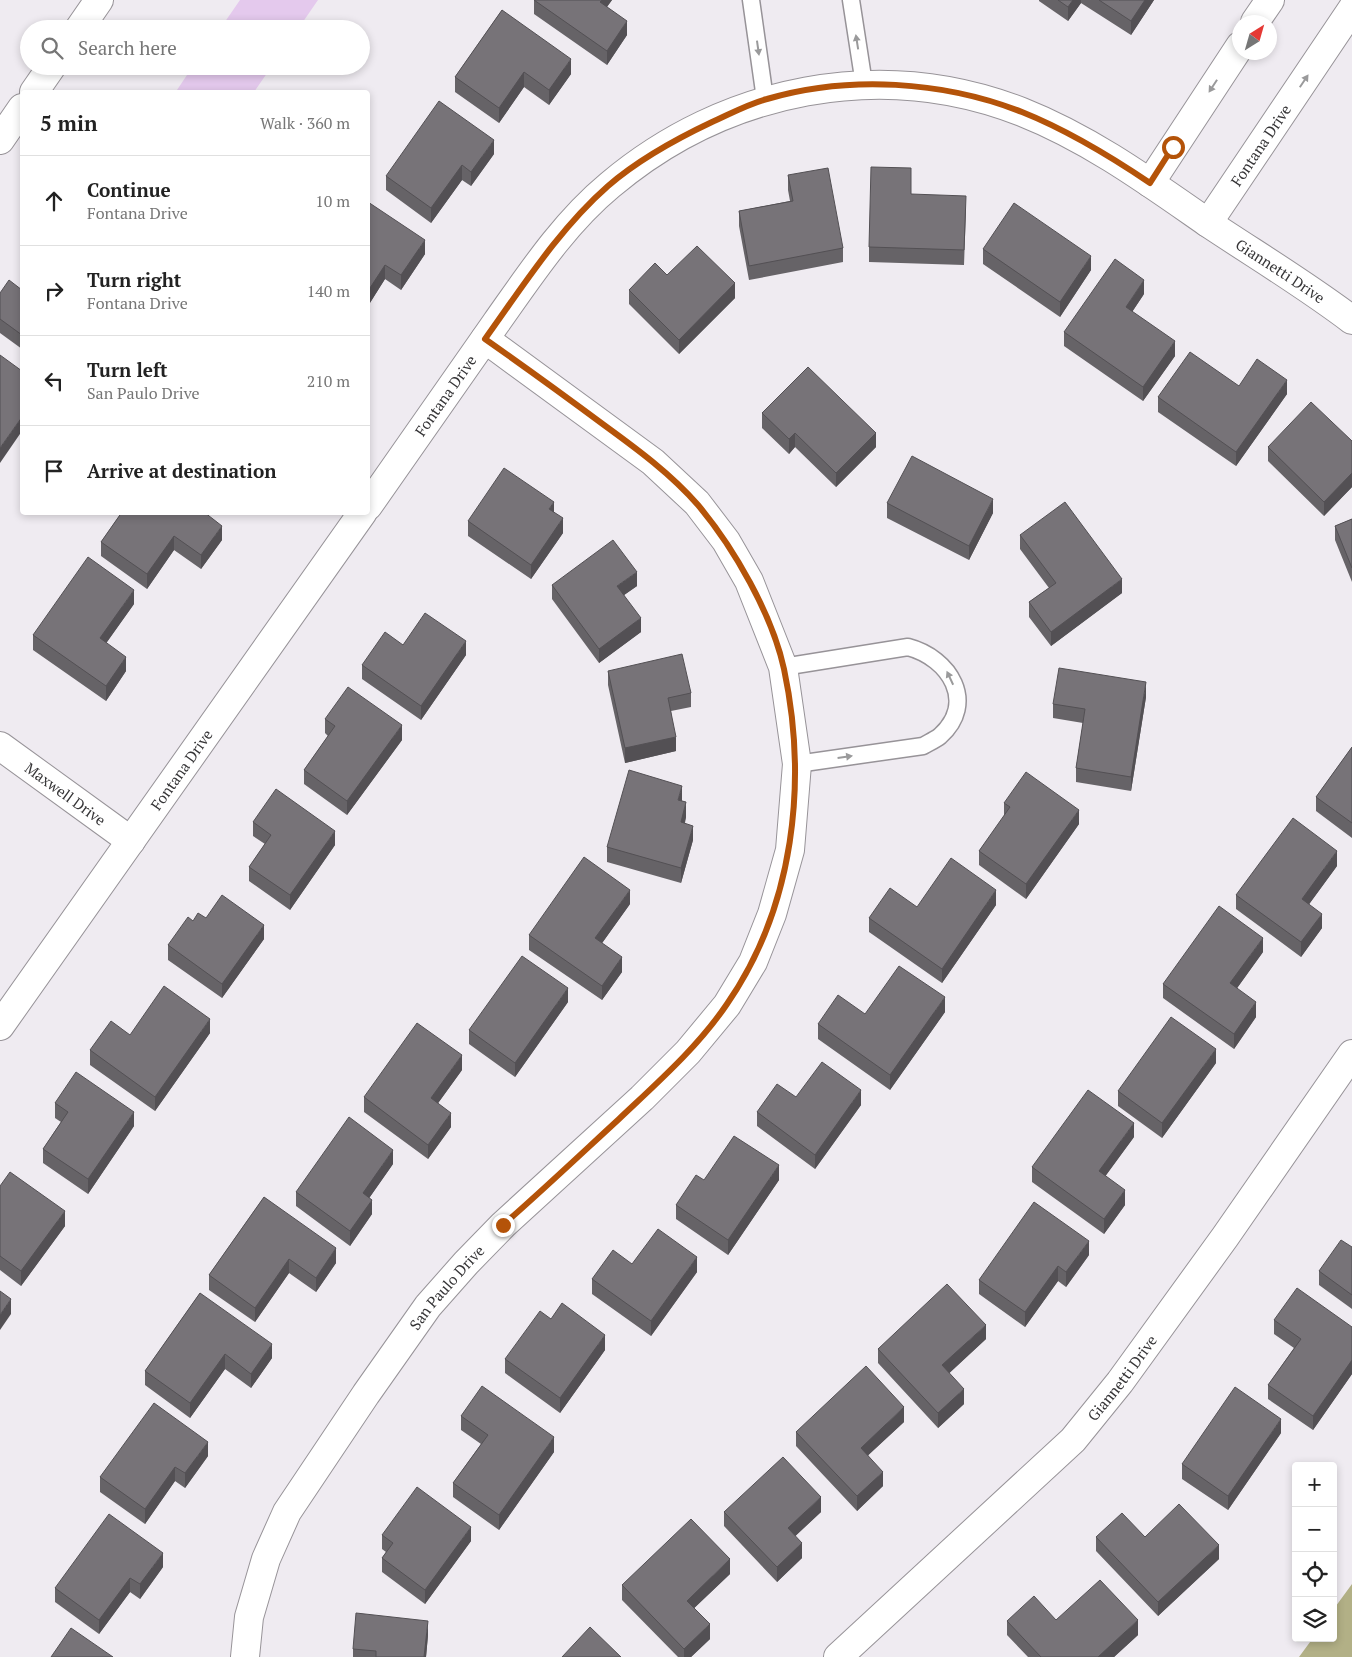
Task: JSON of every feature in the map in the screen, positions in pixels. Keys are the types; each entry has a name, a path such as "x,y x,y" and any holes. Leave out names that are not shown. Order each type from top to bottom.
{"street":[{"path":"85,20 99,0"},
{"path":"1260,15 1270,0"},
{"name":"Fontana Drive","path":"370,503 485,339 566,228 608,186 647,157 684,135 765,99 814,88 864,84 941,90 1022,112 1115,160 1208,223 1352,9"},
{"path":"1150,183 1232,58"},
{"path":"35,90 46,75"},
{"path":"0,140 20,111"},
{"name":"Giannetti Drive","path":"1208,223 1352,320"},
{"name":"San Paulo Drive","path":"245,1657 249,1617 261,1576 287,1512 428,1306 503,1225 681,1058 727,1005 752,962 772,914 790,850 797,764 783,667 749,581 726,541 696,504 653,462 485,339"},
{"name":"Fontana Drive","path":"0,1026 361,515"},
{"name":"Maxwell Drive","path":"0,746 131,841"},
{"name":"Giannetti Drive","path":"838,1657 1073,1440 1120,1382 1219,1246 1352,1054"}],"lane":[{"path":"751,0 765,99"},
{"path":"850,0 864,84"},
{"path":"783,667 908,647 925,652 944,666 952,679 956,695 952,720 940,736 923,746 797,764"}],"shaded area":[{"path":"240,0 318,0 304,20 226,20"},
{"path":"187,75 266,75 255,90 177,90"},
{"path":"1352,1584 1352,1657 1299,1657 1310,1642 1337,1642 1337,1605"}],"building":[{"path":"534,0 602,0 600,2 627,21 607,51"},
{"path":"1058,0 1073,0 1068,7"},
{"path":"1099,0 1145,0 1131,21"},
{"path":"502,10 571,59 549,90 524,72 499,108 455,77"},
{"path":"439,101 494,140 471,172 462,165 431,208 386,176"},
{"path":"871,167 911,168 911,194 966,196 964,250 869,247"},
{"path":"828,168 843,248 749,266 739,211 793,201 788,175"},
{"path":"370,203 425,240 401,275 385,265 370,288"},
{"path":"1014,203 1091,256 1060,302 983,249"},
{"path":"697,246 735,283 679,340 629,290 655,263 667,275"},
{"path":"1115,259 1144,280 1126,307 1175,341 1143,387 1064,332"},
{"path":"9,280 20,288 20,334 0,319 0,293"},
{"path":"1190,352 1239,386 1257,359 1287,380 1236,452 1158,397"},
{"path":"0,355 20,370 20,420 0,448"},
{"path":"808,367 876,433 836,473 795,433 789,439 762,413"},
{"path":"1311,402 1352,441 1352,473 1324,502 1268,447"},
{"path":"912,456 993,499 969,546 887,503"},
{"path":"504,468 554,502 549,509 563,518 531,565 468,521"},
{"path":"1065,502 1122,579 1051,632 1029,602 1056,583 1020,535"},
{"path":"120,515 208,515 222,526 201,555 174,536 147,574 101,542"},
{"path":"1352,519 1352,568 1335,526"},
{"path":"613,540 637,572 617,586 641,618 599,649 552,585"},
{"path":"88,557 134,590 100,638 126,657 106,686 33,635"},
{"path":"425,613 466,641 421,706 362,665 385,632 403,645"},
{"path":"682,654 691,693 668,698 676,737 625,748 608,671"},
{"path":"1059,668 1146,682 1131,777 1076,768 1085,709 1053,704"},
{"path":"348,687 402,725 347,801 304,770 335,726 325,719"},
{"path":"1352,747 1352,823 1316,797"},
{"path":"629,770 682,786 678,800 686,802 681,822 693,826 681,868 607,847"},
{"path":"1026,772 1079,810 1026,884 979,851 1010,807 1004,803"},
{"path":"276,789 335,831 290,895 249,867 271,835 253,822"},
{"path":"1293,818 1337,851 1302,899 1322,914 1301,942 1236,895"},
{"path":"584,857 630,890 595,938 622,957 602,986 529,935"},
{"path":"951,858 996,890 942,969 869,918 890,888 917,907"},
{"path":"222,895 264,925 222,984 168,945 188,917 193,921 198,913 206,918"},
{"path":"1219,906 1263,938 1230,983 1256,1002 1234,1034 1163,984"},
{"path":"522,956 568,988 515,1063 469,1030"},
{"path":"899,966 945,997 890,1075 818,1024 838,995 865,1014"},
{"path":"164,986 210,1019 155,1097 90,1050 111,1021 130,1035"},
{"path":"1171,1017 1216,1049 1162,1123 1118,1091"},
{"path":"417,1023 462,1055 431,1098 451,1113 428,1145 364,1097"},
{"path":"822,1062 861,1090 815,1155 757,1112 777,1084 796,1097"},
{"path":"76,1072 134,1112 88,1179 43,1149 68,1112 55,1103"},
{"path":"1088,1090 1134,1123 1099,1171 1125,1190 1104,1219 1032,1167"},
{"path":"349,1117 393,1150 363,1193 372,1200 350,1231 296,1192"},
{"path":"734,1136 779,1165 728,1240 676,1205 696,1175 704,1180"},
{"path":"10,1172 65,1211 21,1271 0,1256 0,1186"},
{"path":"264,1197 336,1248 316,1278 289,1259 255,1308 209,1275"},
{"path":"1034,1202 1089,1241 1066,1272 1058,1266 1025,1312 979,1280"},
{"path":"658,1229 697,1257 651,1321 592,1279 613,1250 632,1264"},
{"path":"1341,1240 1352,1247 1352,1295 1319,1271"},
{"path":"947,1284 986,1325 942,1365 964,1389 938,1413 878,1349"},
{"path":"1297,1288 1352,1327 1352,1360 1313,1416 1268,1385 1301,1339 1274,1320"},
{"path":"0,1291 11,1299 0,1315"},
{"path":"200,1293 272,1344 251,1374 225,1354 190,1403 145,1371"},
{"path":"562,1303 605,1335 560,1398 505,1359 540,1311 551,1319"},
{"path":"866,1366 904,1407 861,1448 883,1472 857,1496 796,1432"},
{"path":"482,1386 554,1437 499,1515 453,1483 488,1435 461,1416"},
{"path":"1235,1387 1281,1419 1228,1496 1182,1464"},
{"path":"154,1403 208,1442 185,1473 175,1467 145,1509 100,1477"},
{"path":"783,1457 821,1497 788,1528 802,1543 777,1567 724,1512"},
{"path":"417,1487 471,1527 425,1590 382,1558 393,1543 382,1535"},
{"path":"1179,1504 1219,1545 1158,1602 1096,1537 1122,1513 1145,1537"},
{"path":"109,1514 163,1553 140,1584 130,1578 99,1620 55,1588"},
{"path":"691,1519 730,1559 687,1601 710,1624 684,1649 622,1585"},
{"path":"1100,1580 1138,1620 1098,1657 1041,1657 1007,1621 1034,1596 1056,1620"},
{"path":"356,1613 428,1621 424,1657 376,1657 376,1651 353,1649"},
{"path":"590,1627 621,1657 562,1657"},
{"path":"71,1628 113,1657 51,1657"}],"route":[{"path":"503,1225 642,1098 688,1052 727,1005 752,962 772,914 790,850 797,764 783,667 768,624 749,581 726,541 696,504 653,462 485,339 566,228 608,186 647,157 684,135 765,99 814,88 864,84 941,90 1022,112 1063,131 1115,160 1150,183 1173,147"}]}
